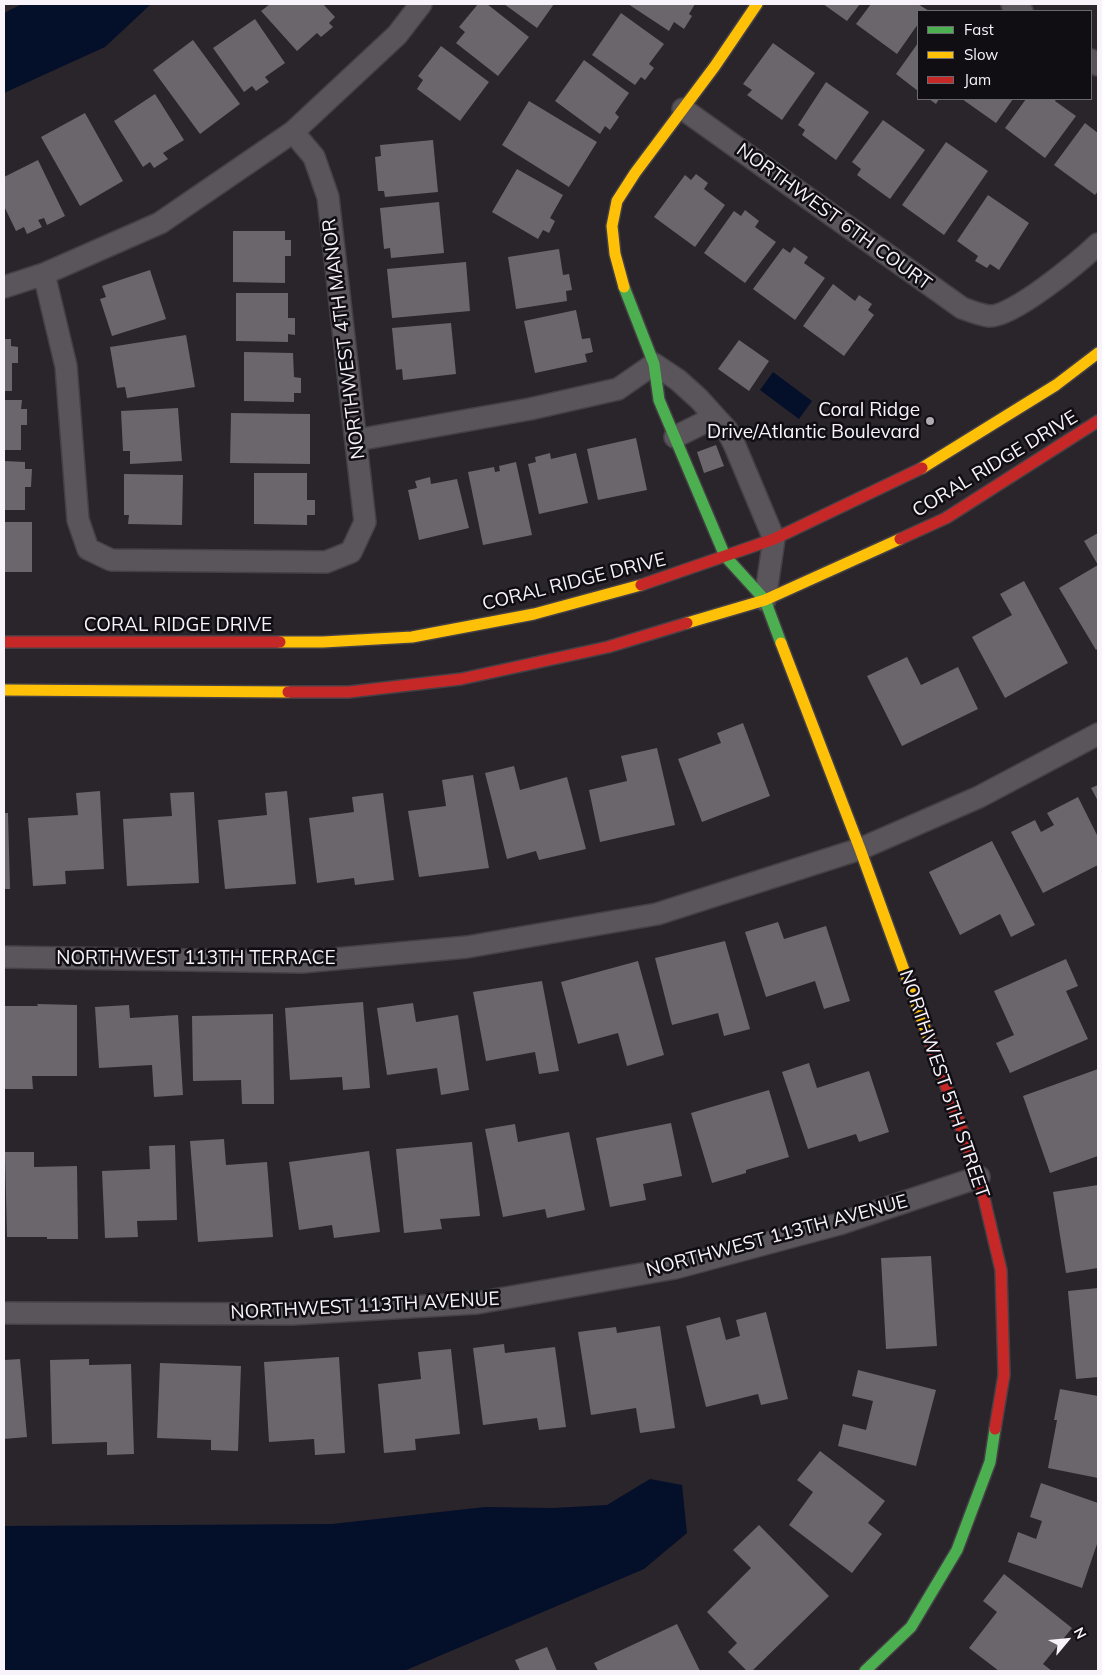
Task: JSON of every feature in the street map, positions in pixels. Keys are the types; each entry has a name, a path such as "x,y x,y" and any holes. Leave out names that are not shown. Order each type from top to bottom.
{"main road":[{"name":"NORTHWEST 5TH STREET","path":"757,4 715,66 635,173 617,201 612,226 614,254 623,284 654,364 658,400 725,556 765,600 860,849 979,1177 1001,1270 1004,1375 990,1462 957,1550 911,1627 865,1671"},
{"name":"CORAL RIDGE DRIVE","path":"4,642 323,642 412,637 534,614 656,582 774,539 925,467 1056,385 1098,353"},
{"name":"CORAL RIDGE DRIVE","path":"4,690 349,692 461,679 608,647 765,600 946,518 1098,421"}],"street":[{"path":"4,287 44,274 160,223 293,132 397,34 421,4"},
{"name":"NORTHWEST 6TH COURT","path":"683,109 962,308 990,316 1013,309 1071,269 1098,244"},
{"name":"NORTHWEST 4TH MANOR","path":"44,274 66,366 78,520 88,549 111,560 326,562 351,552 365,522 328,197 314,156 293,132"},
{"path":"357,440 530,410 618,389 654,364 678,380 700,399 727,430 774,539"},
{"path":"675,437 715,418"},
{"name":"NORTHWEST 5TH STREET","path":"765,600 774,539"},
{"name":"NORTHWEST 113TH TERRACE","path":"4,957 302,962 467,947 657,914 860,849 979,797 1098,734"},
{"name":"NORTHWEST 113TH AVENUE","path":"4,1313 292,1314 477,1303 675,1268 839,1224 979,1177"}],"water":[{"path":"22,4 151,4 105,47 4,93 4,13"},
{"path":"773,372 812,401 799,419 760,390"},
{"path":"650,1479 682,1485 687,1533 644,1569 404,1671 4,1671 4,1526 332,1524 485,1507 553,1508 607,1505"}],"building":[{"path":"270,4 323,4 335,17 329,23 333,27 321,37 317,33 297,51 261,11"},
{"path":"478,4 487,4 529,37 498,76 456,43 465,32 459,27"},
{"path":"504,4 554,4 537,28"},
{"path":"628,4 695,4 689,14 692,16 684,29 674,22 669,31"},
{"path":"823,4 860,4 847,21"},
{"path":"871,4 918,4 927,10 917,10 917,25 897,54 856,24"},
{"path":"621,13 664,44 649,64 654,68 645,80 641,77 635,85 592,55"},
{"path":"255,19 285,63 265,77 269,82 256,91 252,86 244,92 213,48"},
{"path":"193,40 240,104 200,134 153,70"},
{"path":"773,43 815,73 782,120 747,95 752,90 743,84"},
{"path":"917,44 917,90 896,74"},
{"path":"441,46 489,82 460,121 417,89 423,80 418,76"},
{"path":"584,60 629,93 615,113 619,117 610,130 605,126 600,134 555,101"},
{"path":"826,82 869,112 836,160 802,135 805,130 798,125"},
{"path":"155,94 184,140 163,153 168,159 154,168 150,162 143,167 114,121"},
{"path":"930,100 938,100 936,104"},
{"path":"963,100 1012,100 996,123"},
{"path":"1025,100 1056,100 1076,116 1045,158 1005,128"},
{"path":"529,101 597,142 569,187 502,145"},
{"path":"85,113 123,181 80,206 41,137"},
{"path":"883,120 925,150 890,199 857,175 861,169 852,162"},
{"path":"1085,123 1098,133 1098,191 1095,195 1054,165"},
{"path":"433,140 438,192 385,197 384,191 378,191 375,157 381,156 380,145"},
{"path":"946,142 988,171 944,235 902,205"},
{"path":"38,160 65,216 47,225 44,218 38,220 42,227 27,234 24,227 16,231 4,206 4,177"},
{"path":"517,169 563,195 550,218 555,221 549,233 543,230 538,239 492,212"},
{"path":"696,174 708,183 704,189 725,205 695,247 654,217 685,175 691,180"},
{"path":"988,195 1029,223 999,270 990,264 987,268 975,261 978,256 957,241"},
{"path":"439,202 444,253 391,258 390,248 384,249 380,208"},
{"path":"745,210 759,221 755,227 776,242 745,283 704,253 734,211 741,216"},
{"path":"233,231 285,231 285,240 291,240 291,256 285,256 285,283 233,282"},
{"path":"794,247 808,257 804,263 825,278 795,320 753,289 783,248 790,253"},
{"path":"559,249 563,275 569,274 572,290 566,291 567,301 516,309 508,257"},
{"path":"466,262 470,311 392,318 387,269"},
{"path":"150,270 166,319 112,336 100,299 106,297 102,286"},
{"path":"833,284 855,301 859,295 872,304 868,310 874,315 844,356 803,326"},
{"path":"236,293 288,293 288,318 295,318 295,335 288,334 288,342 236,341"},
{"path":"576,310 582,339 590,338 593,352 585,354 587,362 535,373 524,321"},
{"path":"451,323 456,374 403,380 402,369 396,370 392,328"},
{"path":"186,335 195,387 127,398 125,387 117,388 110,347"},
{"path":"4,339 11,339 11,346 18,347 18,363 12,363 12,391 4,391"},
{"path":"739,340 769,361 749,391 718,369"},
{"path":"244,352 293,353 294,377 301,378 301,393 294,393 294,402 244,401"},
{"path":"4,400 22,400 21,409 27,409 27,425 21,425 21,450 4,450"},
{"path":"178,408 182,461 130,464 130,451 123,451 121,411"},
{"path":"231,413 310,414 310,464 230,463"},
{"path":"636,438 647,490 598,500 587,449"},
{"path":"716,445 724,466 704,473 697,452"},
{"path":"550,453 551,459 576,453 588,503 539,514 528,464 536,462 535,457"},
{"path":"4,461 25,462 25,469 32,469 31,487 25,487 25,510 4,510"},
{"path":"516,462 532,535 483,545 468,472 494,467 495,472 500,471 499,466"},
{"path":"254,473 307,473 307,500 315,500 315,515 307,515 307,525 254,524"},
{"path":"124,474 183,475 182,525 128,524 129,515 124,515"},
{"path":"430,477 431,484 457,479 469,528 419,540 408,490 417,488 415,481"},
{"path":"4,522 32,522 32,572 4,572"},
{"path":"1098,533 1098,565 1084,541"},
{"path":"1098,565 1098,648 1096,650 1059,588"},
{"path":"1024,581 1068,663 1005,698 972,637 1012,615 1000,594"},
{"path":"907,657 921,685 958,667 978,709 902,746 867,676"},
{"path":"743,723 770,796 702,822 678,759 721,743 717,733"},
{"path":"657,748 675,825 600,842 589,790 627,781 621,756"},
{"path":"514,766 520,790 567,777 586,849 539,860 536,851 507,859 485,773"},
{"path":"473,775 489,868 419,877 408,811 446,806 442,780"},
{"path":"1098,785 1098,801 1091,788"},
{"path":"100,791 104,869 65,871 66,884 33,886 28,818 78,815 76,793"},
{"path":"287,791 296,884 225,889 218,820 267,815 265,793"},
{"path":"194,792 199,883 127,886 123,819 172,816 170,793"},
{"path":"383,793 394,880 355,885 354,878 317,883 309,818 354,812 352,797"},
{"path":"1078,797 1098,837 1098,865 1043,893 1011,832 1035,820 1041,832 1054,825 1047,813"},
{"path":"4,813 8,813 10,889 4,889"},
{"path":"992,841 1035,925 1011,937 1000,914 960,935 929,872"},
{"path":"778,922 784,939 826,926 850,1001 824,1009 815,981 766,997 745,932"},
{"path":"725,941 750,1029 724,1036 718,1013 672,1025 655,958"},
{"path":"1066,959 1078,986 1066,991 1088,1039 1010,1073 996,1043 1014,1035 994,991"},
{"path":"638,961 664,1055 627,1066 618,1033 578,1044 561,982"},
{"path":"542,981 559,1071 539,1074 535,1052 486,1061 473,992"},
{"path":"363,1002 370,1088 343,1090 342,1077 290,1080 285,1008"},
{"path":"413,1003 416,1022 458,1015 469,1090 441,1095 437,1068 387,1075 377,1008"},
{"path":"37,1004 77,1005 77,1076 32,1076 33,1089 4,1089 4,1006 38,1006"},
{"path":"129,1005 130,1018 178,1015 183,1095 154,1097 152,1065 99,1068 95,1007"},
{"path":"273,1014 274,1104 242,1104 241,1080 193,1081 192,1016"},
{"path":"809,1063 817,1088 869,1071 889,1132 859,1142 856,1134 808,1149 782,1072"},
{"path":"1098,1069 1098,1156 1050,1173 1023,1096"},
{"path":"769,1090 789,1157 712,1183 691,1113"},
{"path":"671,1123 682,1176 643,1184 646,1200 610,1207 596,1138"},
{"path":"515,1124 518,1142 569,1132 585,1210 547,1218 545,1209 503,1217 485,1129"},
{"path":"224,1139 226,1165 267,1162 273,1237 198,1242 190,1141"},
{"path":"472,1142 480,1216 440,1219 442,1229 404,1233 396,1149"},
{"path":"175,1145 177,1220 137,1221 138,1237 105,1238 102,1171 150,1169 149,1146"},
{"path":"369,1151 380,1232 334,1238 332,1225 299,1230 289,1162"},
{"path":"5,1152 34,1152 34,1167 77,1166 78,1239 7,1237"},
{"path":"1098,1185 1098,1268 1066,1273 1053,1192"},
{"path":"931,1256 937,1346 886,1349 881,1258"},
{"path":"1098,1288 1098,1377 1076,1379 1068,1291"},
{"path":"766,1312 788,1399 761,1405 758,1394 706,1407 686,1326 720,1317 726,1340 740,1336 736,1320"},
{"path":"660,1326 675,1428 640,1433 636,1408 591,1415 578,1332 616,1327 617,1333"},
{"path":"504,1344 505,1353 555,1347 566,1427 539,1430 537,1418 483,1425 473,1348"},
{"path":"451,1349 460,1434 415,1439 416,1450 384,1453 378,1384 421,1379 418,1352"},
{"path":"339,1357 345,1453 315,1455 314,1439 269,1442 264,1362"},
{"path":"20,1359 27,1437 4,1439 4,1360"},
{"path":"89,1359 89,1365 131,1364 134,1454 107,1455 107,1442 52,1444 50,1360"},
{"path":"160,1363 241,1366 238,1451 211,1450 211,1440 157,1438"},
{"path":"858,1370 936,1390 916,1466 838,1446 843,1424 866,1430 873,1401 852,1396"},
{"path":"1060,1389 1098,1396 1098,1478 1048,1468 1057,1420 1054,1420"},
{"path":"820,1451 885,1501 868,1523 882,1534 852,1573 789,1525 813,1492 797,1480"},
{"path":"1041,1483 1098,1503 1098,1545 1082,1588 1008,1562 1018,1532 1036,1539 1042,1521 1030,1517"},
{"path":"759,1525 829,1596 752,1671 747,1671 728,1652 737,1643 707,1612 751,1568 733,1550"},
{"path":"1004,1574 1072,1628 1043,1664 1052,1671 999,1671 969,1648 997,1612 983,1601"},
{"path":"677,1624 700,1671 598,1671 594,1663"},
{"path":"547,1647 557,1671 520,1671 515,1660"}],"traffic: fast":[{"path":"624,287 654,364 659,400 725,556 765,600 781,643"},
{"path":"865,1671 911,1627 957,1550 990,1462 995,1429"}],"traffic: slow":[{"path":"624,287 615,254 612,226 617,201 635,173 715,66 757,4"},
{"path":"922,468 1056,385 1098,353"},
{"path":"687,623 765,600 900,539"},
{"path":"280,642 323,642 412,637 534,614 641,585"},
{"path":"781,643 860,849 930,1042"},
{"path":"4,690 288,692"}],"traffic: jam":[{"path":"900,539 946,518 1098,421"},
{"path":"641,585 774,539 922,468"},
{"path":"288,692 349,692 461,679 608,647 687,623"},
{"path":"4,642 280,642"},
{"path":"930,1042 979,1177 1001,1270 1004,1375 995,1429"}],"place":[{"name":"Coral Ridge Drive/Atlantic Boulevard","path":"930,421"}]}
